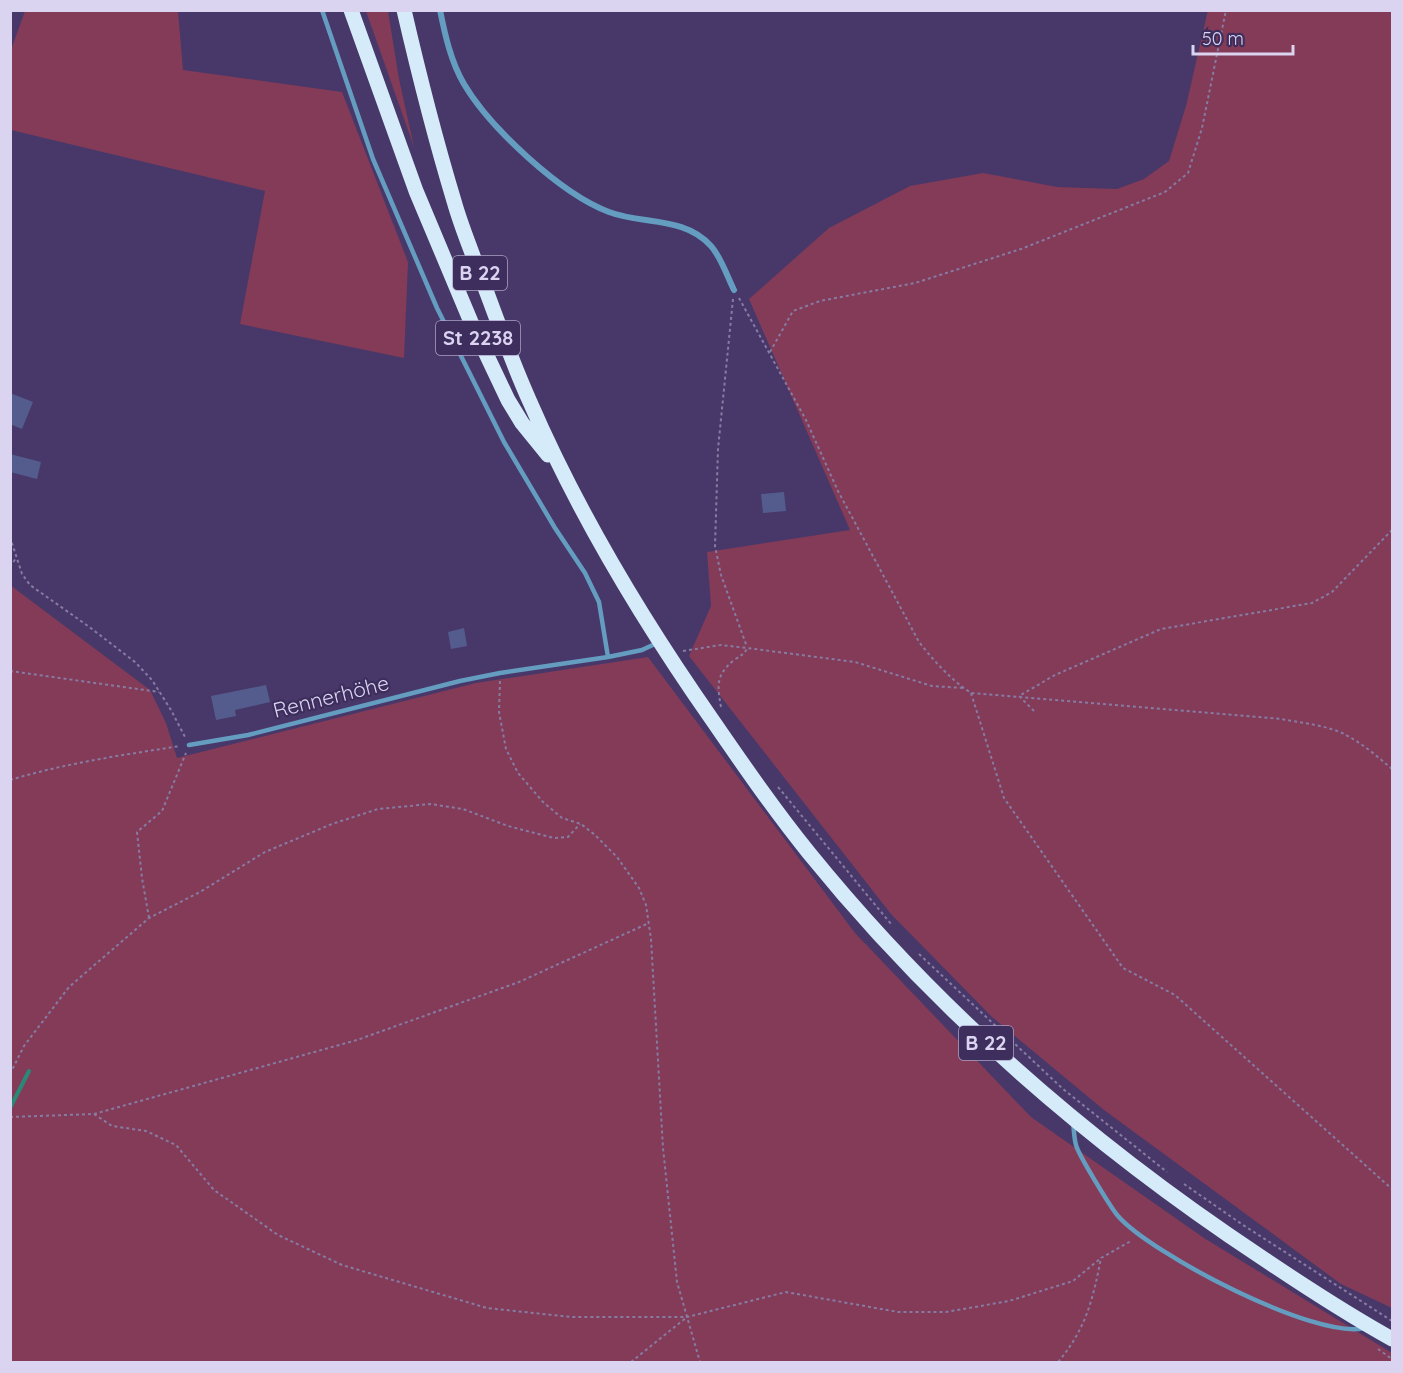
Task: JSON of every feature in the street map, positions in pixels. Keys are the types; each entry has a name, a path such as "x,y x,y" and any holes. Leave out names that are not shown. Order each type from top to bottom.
{"main road":[{"name":"St 2238","path":"351,10 375,83 416,191 471,322 522,423 563,473"},
{"name":"B 22","path":"404,10 427,108 455,206 529,401 606,555 664,649 775,808 810,854 887,943 976,1035 1073,1120 1201,1218 1311,1290 1392,1339"}],"street":[{"path":"440,10 447,41 462,81 476,103 531,161 585,201 608,212 627,218 684,227 697,233 712,247 734,290"}],"lane":[{"path":"322,10 373,159 437,308 504,442 555,528 585,573 599,602 608,657"},
{"name":"Rennerhöhe","path":"189,745 248,735 460,681 642,650 664,649"},
{"path":"1073,1120 1076,1147 1117,1215 1139,1237 1229,1288 1277,1309 1331,1327 1354,1331 1371,1327"}],"path":[{"path":"770,352 794,311 820,301 915,283 1022,249 1164,192 1188,173 1202,129 1226,10"},
{"path":"734,290 806,420 838,491 919,642 935,662 963,688 971,693 1281,719 1314,725 1344,734 1367,748 1392,769"},
{"path":"722,712 718,690 719,676 733,661 746,652 747,648 721,574 715,546 718,449 734,290"},
{"path":"1019,696 1055,675 1161,629 1312,603 1332,592 1392,530"},
{"path":"10,537 22,574 30,585 135,662 171,710 189,745 162,811 137,832 141,878 149,918"},
{"path":"10,567 16,558"},
{"path":"664,649 721,645 855,662 932,686 963,688"},
{"path":"10,671 159,692"},
{"path":"500,673 499,712 506,749 518,773 543,802 562,818 580,824 595,835 617,857 639,888 646,905 669,1211 677,1282 700,1362"},
{"path":"971,693 1004,798 1123,968 1175,995 1392,1189"},
{"path":"1019,696 1034,711"},
{"path":"10,780 39,771 93,760 189,745"},
{"path":"776,785 896,929"},
{"path":"10,1074 24,1046 69,987 149,918 200,892 265,852 332,824 378,809 430,804 463,809 508,826 554,838 568,837 580,824"},
{"path":"10,1117 94,1114 357,1040 519,982 649,922"},
{"path":"912,947 1063,1089 1174,1177"},
{"path":"94,1114 112,1126 146,1131 176,1145 214,1190 278,1235 342,1265 487,1308 571,1317 687,1317 786,1292 898,1312 946,1312 1009,1301 1073,1281 1101,1258 1139,1237"},
{"path":"1184,1184 1392,1321"},
{"path":"1058,1362 1072,1346 1093,1300 1101,1258"},
{"path":"631,1362 687,1317"}],"shaded area":[{"path":"1208,10 1392,11 1392,1308 1341,1284 1104,1110 992,1017 891,914 689,656 711,606 707,552 850,530 749,299 829,228 910,186 983,173 1057,187 1117,189 1144,179 1169,161 1186,106"},
{"path":"25,11 178,11 183,70 342,92 408,262 404,358 240,324 265,191 11,130 11,50"},
{"path":"366,11 388,11 399,79 414,147"},
{"path":"10,585 150,690 166,723 177,758 476,683 648,657 855,933 1031,1117 1204,1238 1392,1353 1392,1362 11,1362"}],"building":[{"path":"10,393 33,402 22,429 10,424"},
{"path":"10,454 41,462 37,479 10,472"},
{"path":"784,492 786,511 763,513 761,494"},
{"path":"464,628 467,646 451,649 448,632"},
{"path":"266,685 270,702 235,710 236,716 216,720 211,696"}],"waterway":[{"path":"10,1108 29,1071"}]}
